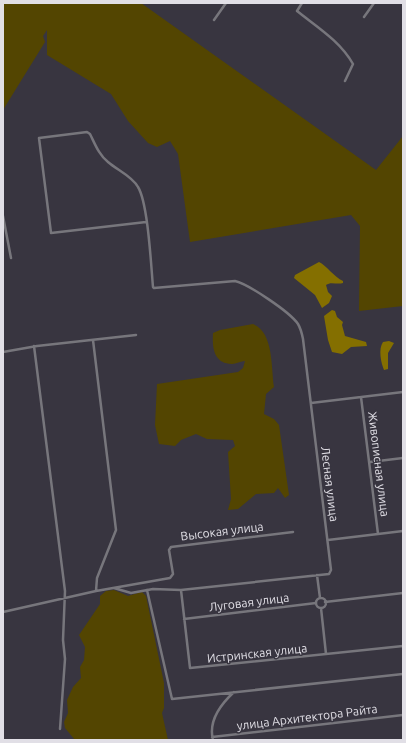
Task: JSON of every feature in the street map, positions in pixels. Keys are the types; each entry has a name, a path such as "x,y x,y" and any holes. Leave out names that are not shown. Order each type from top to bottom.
{"street":[{"path":"214,20 226,3"},
{"path":"302,3 297,11 333,39 348,55 353,64 345,81"},
{"path":"364,17 374,3"},
{"path":"84,132 90,134 101,154 107,161 133,181 138,187 146,222 51,233 39,138 84,132"},
{"path":"3,216 11,258"},
{"name":"Лесная улица","path":"146,222 154,288 234,281 242,283 264,296 298,323 303,339 331,568 331,571 328,574 317,575"},
{"path":"3,352 34,346 136,335"},
{"path":"93,340 116,530 97,578 96,591"},
{"path":"34,346 61,547 65,598 65,659 60,729"},
{"path":"311,403 403,392"},
{"name":"Живописная улица","path":"361,397 378,534"},
{"path":"370,462 403,458"},
{"path":"328,540 403,531"},
{"name":"Высокая улица","path":"114,588 172,576 169,550 171,547 293,532"},
{"path":"3,612 114,588 125,593 146,590 181,590 317,575 320,598 325,602 403,593"},
{"path":"146,590 172,699 403,674"},
{"name":"Истринская улица","path":"181,590 190,668 403,646"},
{"path":"320,598 316,603 318,608 321,608"},
{"path":"325,602 321,608 326,654"},
{"name":"Луговая улица","path":"184,619 316,603"},
{"path":"213,738 212,725 218,712 224,701 235,692"},
{"name":"улица Архитектора Райта","path":"213,738 403,715"}],"shaded area":[{"path":"3,3 141,3 376,170 403,136 403,306 359,311 360,226 351,215 190,242 178,154 170,141 157,147 148,143 128,121 111,94 47,55 47,30 43,36 45,42 3,110"},
{"path":"319,262 336,277 343,281 343,283 339,284 330,283 326,285 328,292 332,296 329,303 322,308 315,295 294,278 295,275"},
{"path":"332,310 335,311 337,317 343,322 342,325 345,336 366,342 367,346 351,347 342,354 332,352 328,340 324,316"},
{"path":"253,324 260,328 265,335 270,351 274,387 266,394 264,414 274,419 279,425 289,495 285,498 278,488 274,493 256,494 238,509 228,510 231,499 228,452 235,446 233,440 207,439 196,434 181,440 175,446 159,444 155,425 157,384 238,372 243,368 245,361 232,364 221,361 215,354 213,333 220,330"},
{"path":"389,341 394,343 388,353 388,369 384,370 380,352 381,345 383,342"},
{"path":"114,590 128,596 142,592 146,596 164,683 164,708 162,713 168,740 75,740 65,728 64,722 68,713 67,700 73,687 81,678 80,667 84,660 85,647 79,635 100,604 100,596 106,591"}]}
